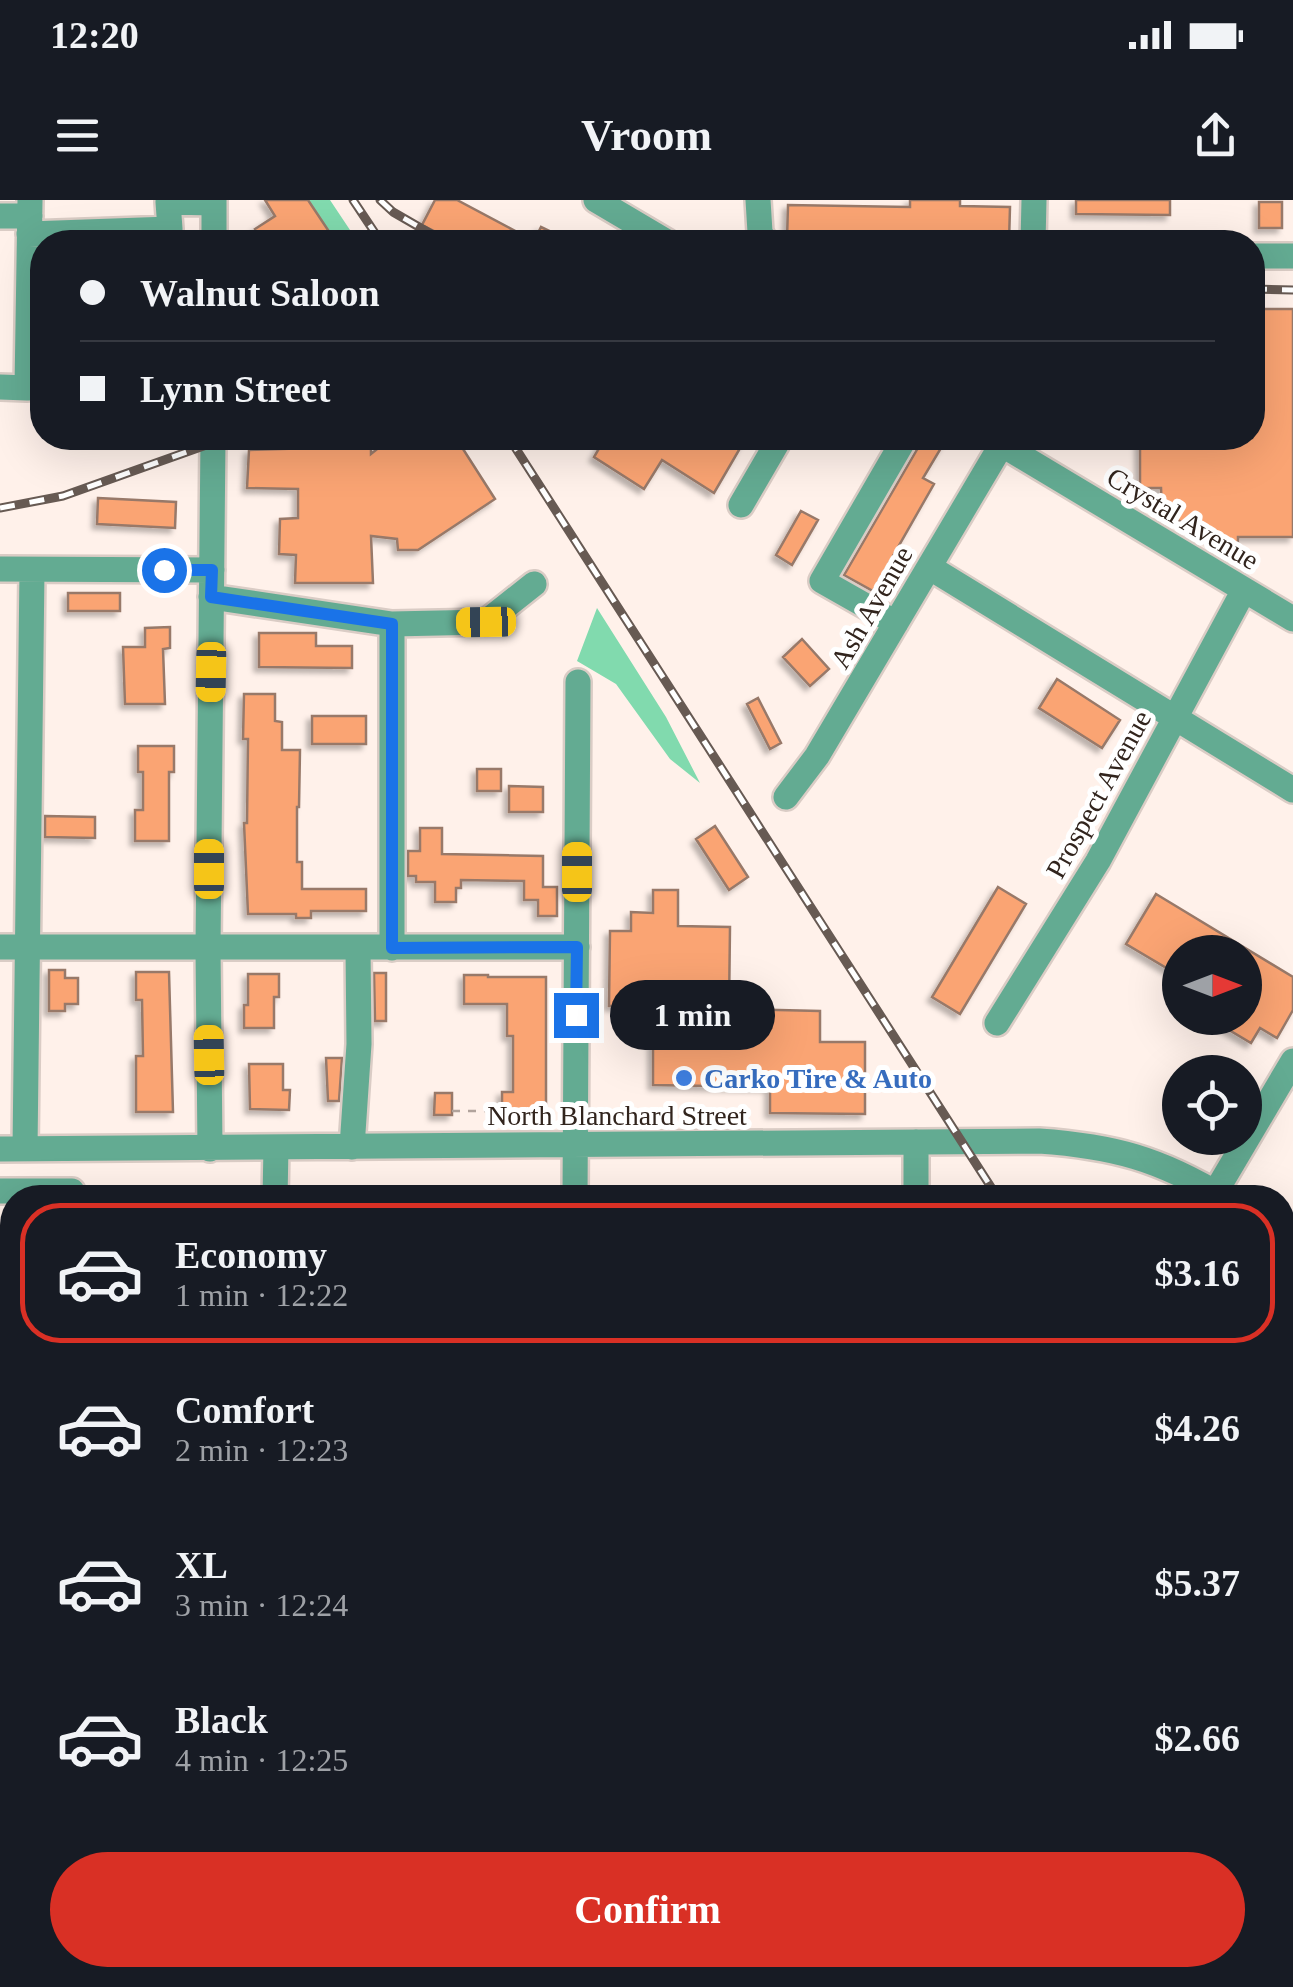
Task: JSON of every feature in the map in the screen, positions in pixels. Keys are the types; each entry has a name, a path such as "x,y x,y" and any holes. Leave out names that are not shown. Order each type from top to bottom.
{"street":[{"path":"596,200 647,230"},
{"path":"758,200 760,230"},
{"path":"1033,230 1034,200"},
{"path":"0,216 170,230 168,202 214,202 214,230"},
{"path":"1265,256 1293,256"},
{"path":"0,387 30,388"},
{"path":"210,1149 213,450"},
{"path":"741,504 773,450"},
{"path":"896,623 822,581 898,450"},
{"name":"Ash Avenue","path":"786,797 817,756 929,567 992,450"},
{"name":"Crystal Avenue","path":"1012,450 1293,619"},
{"path":"929,567 1293,790"},
{"path":"0,569 212,570"},
{"path":"12,1149 13,947 32,570"},
{"path":"211,597 392,624 486,622 534,584"},
{"name":"Prospect Avenue","path":"998,1023 1098,861 1244,590"},
{"path":"392,624 392,948"},
{"path":"575,1185 578,682"},
{"path":"13,947 577,947"},
{"path":"352,1147 359,1044 358,948"},
{"path":"1223,1185 1293,1061"},
{"name":"North Blanchard Street","path":"12,1149 1039,1141 1126,1152 1197,1185"},
{"path":"916,1142 916,1185"},
{"path":"275,1185 276,1148"},
{"path":"72,1149 72,1185"}],"path":[{"path":"452,1112 485,1111"}],"green space":[{"path":"308,200 330,200 350,230 328,230"},
{"path":"597,608 666,717 700,783 670,759 616,684 577,661"}],"building":[{"path":"265,200 308,200 328,230 255,229 275,216"},
{"path":"435,200 457,200 513,230 432,230 422,225"},
{"path":"910,200 960,200 960,206 1010,207 1009,230 787,230 788,205 910,207"},
{"path":"1076,200 1170,200 1170,215 1076,214"},
{"path":"1259,202 1282,202 1282,228 1259,228"},
{"path":"1265,309 1293,309 1293,537 1238,537 1238,554 1162,511 1161,488 1140,488 1140,450 1265,450"},
{"path":"249,450 371,450 371,454 376,450 464,450 495,499 418,550 398,550 397,539 371,536 373,583 295,583 296,555 279,554 280,519 298,518 298,489 247,488"},
{"path":"598,450 739,450 714,493 662,460 644,489 594,457"},
{"path":"917,450 940,450 923,478 934,484 873,591 844,575"},
{"path":"98,498 176,502 175,528 97,524"},
{"path":"801,511 818,520 792,565 776,555"},
{"path":"68,593 120,593 120,611 68,611"},
{"path":"170,627 170,648 163,649 165,704 125,704 123,647 145,647 145,628"},
{"path":"259,633 316,633 316,646 352,646 352,668 259,667"},
{"path":"802,639 829,669 810,686 783,657"},
{"path":"1057,679 1120,720 1102,748 1039,708"},
{"path":"244,694 275,694 275,721 282,722 282,750 300,750 297,862 302,862 302,889 366,889 366,911 311,911 311,918 296,918 296,914 248,914 244,823 248,739 243,739"},
{"path":"758,698 781,743 770,749 747,704"},
{"path":"312,716 366,716 366,744 312,744"},
{"path":"138,746 174,746 174,772 169,772 169,841 135,841 135,810 143,810"},
{"path":"477,769 501,769 501,791 477,791"},
{"path":"509,786 543,787 543,812 509,812"},
{"path":"45,816 95,817 95,838 45,837"},
{"path":"715,826 748,877 729,890 696,839"},
{"path":"420,828 442,828 442,854 543,856 543,887 557,887 557,916 538,916 538,900 524,900 524,881 461,880 461,888 456,888 456,902 435,902 435,882 416,882 416,876 408,876 408,851 420,851"},
{"path":"998,887 1026,904 960,1014 932,997"},
{"path":"653,890 678,890 678,926 730,927 729,1009 820,1011 820,1042 865,1042 865,1114 770,1113 770,1087 653,1085 653,1006 609,1006 610,931 631,931 631,912 653,913"},
{"path":"1156,894 1224,935 1162,935 1162,965 1126,944"},
{"path":"1262,958 1293,977 1293,1010 1277,1038 1262,1029"},
{"path":"49,970 65,970 65,978 78,978 78,1004 65,1004 65,1011 49,1011"},
{"path":"136,972 169,972 173,1112 136,1112 136,1056 143,1056 142,1000 136,1000"},
{"path":"374,973 386,973 386,1021 375,1021"},
{"path":"248,974 279,974 274,1028 244,1028"},
{"path":"464,975 546,977 546,1112 502,1112 502,1092 513,1092 513,1036 507,1036 507,1004 464,1004"},
{"path":"1238,1035 1256,1035 1251,1043"},
{"path":"326,1058 342,1058 339,1101 328,1101"},
{"path":"249,1064 283,1064 283,1090 290,1090 289,1110 250,1109"},
{"path":"435,1093 452,1093 452,1115 434,1115"}],"railway":[{"path":"353,200 373,230"},
{"path":"380,200 424,230"},
{"path":"1265,289 1293,290"},
{"path":"0,508 63,496 192,450"},
{"path":"517,450 990,1185"}],"place":[{"name":"Carko Tire & Auto","path":"684,1078"}],"route":[{"path":"164,570 212,570 211,597 392,624 392,948 577,947 576,1015"}]}
